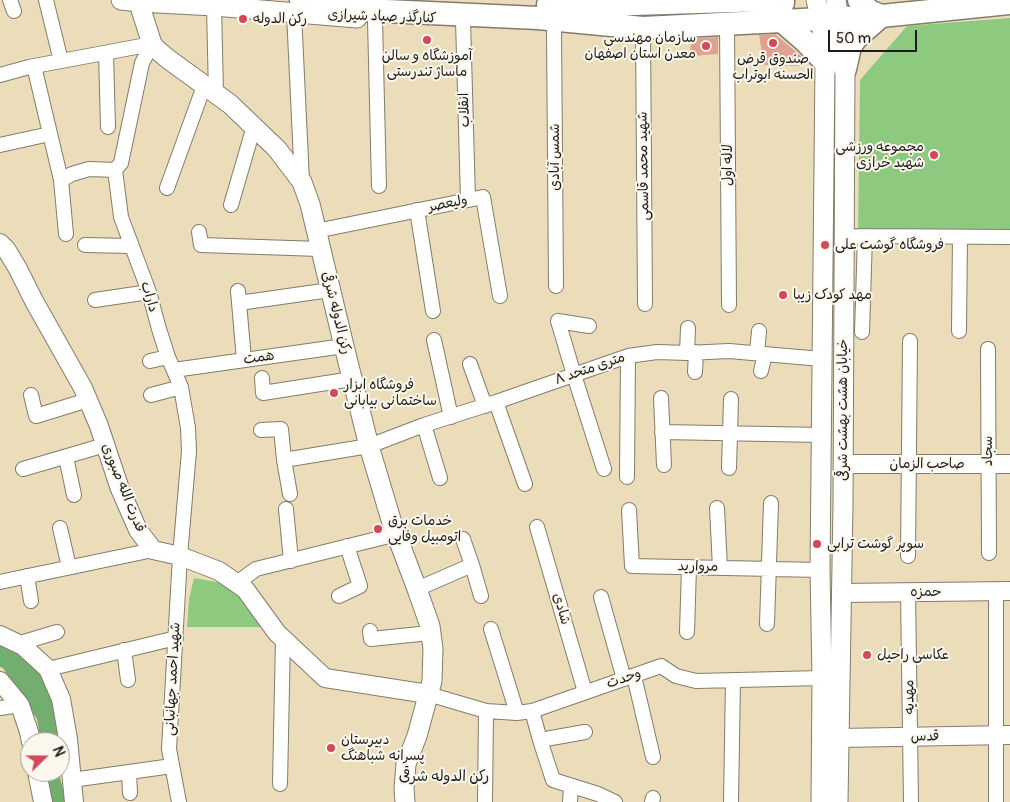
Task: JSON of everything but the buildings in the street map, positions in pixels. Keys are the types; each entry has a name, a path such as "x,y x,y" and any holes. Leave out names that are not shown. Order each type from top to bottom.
{"highway":[{"path":"450,0 568,6 774,11 828,9 881,16 1009,4"},
{"path":"859,0 869,11 881,16"},
{"path":"297,6 538,18 643,28 728,24 774,11"},
{"path":"774,11 805,41 835,66 856,38 881,16"}],"main road":[{"name":"کنارگذر صیاد شیرازی","path":"133,1 214,6 297,6 375,20 416,18 463,20 554,29 643,28"},
{"path":"133,1 152,44"},
{"path":"828,9 835,66"},
{"name":"رکن الدوله شرقی","path":"152,44 168,59 230,104 277,149 302,182 310,204 369,446 396,534 430,626 432,681 417,736 406,764 405,802"},
{"name":"خیابان هشت بهشت شرقی","path":"835,66 844,237 843,505 838,802"},
{"name":"خیابان هشت بهشت شرقی","path":"820,802 822,359 835,66"},
{"path":"821,503 843,505"}],"street":[{"path":"46,0 61,61"},
{"path":"167,188 210,90 214,6"},
{"path":"297,6 302,182"},
{"path":"375,20 379,186"},
{"name":"انقلاب","path":"463,20 468,200"},
{"name":"لاله اول","path":"728,24 728,305"},
{"name":"شهید محمد قاسمی","path":"643,28 645,304"},
{"name":"شمس آبادی","path":"554,29 556,286"},
{"path":"0,75 34,66 152,44"},
{"name":"داراب","path":"152,44 142,63 120,163 115,170 122,217 149,292 158,329 181,387 188,428 189,451 180,556"},
{"path":"106,52 108,127"},
{"path":"34,66 61,180 66,234"},
{"path":"231,205 254,126"},
{"path":"0,145 50,134"},
{"path":"61,180 72,174 89,169 115,170"},
{"name":"ولیعصر","path":"199,232 201,245 318,240 417,210 482,197 500,296"},
{"path":"417,210 433,310"},
{"path":"862,332 865,236"},
{"path":"844,237 1010,237"},
{"path":"958,331 960,237"},
{"name":"قدرت الله صبوری","path":"0,243 6,249 18,269 79,380 99,426 116,478 138,530 153,550"},
{"path":"85,245 131,246"},
{"path":"244,360 239,297 330,290"},
{"path":"95,300 149,292"},
{"path":"589,326 558,321 604,469"},
{"path":"688,328 695,372"},
{"path":"759,331 761,371"},
{"path":"434,340 451,417"},
{"path":"908,556 910,341"},
{"name":"همت","path":"150,360 171,364 244,360 344,346"},
{"name":"سجاد","path":"988,349 989,553"},
{"name":"۸ متری متحد","path":"284,460 369,446 628,356 657,352 730,351 822,359"},
{"path":"627,477 628,356"},
{"path":"470,364 490,404 525,484"},
{"path":"262,378 263,393 352,379"},
{"path":"151,394 181,387"},
{"path":"32,395 36,416 88,400"},
{"path":"661,398 664,465"},
{"path":"729,468 731,399"},
{"path":"424,426 440,478"},
{"path":"261,430 281,429 290,494"},
{"path":"662,432 821,435"},
{"path":"23,469 105,445"},
{"path":"66,456 74,495"},
{"name":"صاحب الزمان","path":"843,464 1010,464"},
{"path":"767,624 771,504"},
{"path":"717,508 720,568"},
{"path":"286,509 291,561"},
{"name":"مروارید","path":"629,510 632,566 820,570"},
{"name":"شادی","path":"537,526 585,692"},
{"path":"60,528 69,568"},
{"path":"237,583 256,569 396,534"},
{"path":"464,539 481,596"},
{"path":"339,596 360,586 347,546"},
{"path":"0,582 153,550 180,556 219,571 245,589 277,632 326,678 428,694"},
{"name":"شهید احمد جهانبانی","path":"180,556 169,750 180,802"},
{"path":"417,589 472,565"},
{"path":"687,632 689,567"},
{"path":"27,576 31,601"},
{"path":"996,802 1003,735 1003,591"},
{"name":"حمزه","path":"841,593 1003,591"},
{"name":"مهدیه","path":"908,592 911,802"},
{"path":"601,597 629,677 653,757"},
{"path":"491,629 517,713"},
{"path":"370,631 371,639 430,633"},
{"path":"17,644 57,632"},
{"path":"0,636 24,646 48,669 61,698 68,739 74,802"},
{"path":"48,669 176,638"},
{"path":"280,784 283,638"},
{"path":"124,650 128,680"},
{"name":"وحدت","path":"428,694 486,711 517,713 532,711 661,666 676,676 696,680 822,678"},
{"path":"731,802 733,680"},
{"path":"0,681 20,704 29,732"},
{"path":"0,708 20,704"},
{"path":"485,802 486,711"},
{"path":"532,711 553,780 598,794 615,802"},
{"path":"540,740 585,732"},
{"name":"قدس","path":"839,738 1003,735"},
{"path":"72,780 172,766"},
{"path":"129,772 130,793"},
{"path":"39,782 42,802"},
{"path":"570,802 571,786"}],"green space":[{"name":"مجموعه ورزشی شهید خرازی","path":"1010,18 1010,230 858,231 860,80 907,26"},
{"path":"194,578 233,585 265,627 187,627 189,599"},
{"path":"0,644 17,652 37,668 48,690 57,716 58,732 39,732 37,719 3,668 0,667"},
{"path":"48,782 61,782 67,802 51,802"}],"place":[{"name":"رکن الدوله","path":"243,19"},
{"name":"آموزشگاه و سالن ماساژ تندرستی","path":"427,40"},
{"name":"صندوق قرض الحسنه ابوتراب","path":"773,43"},
{"name":"سازمان مهندسی معدن استان اصفهان","path":"706,46"},
{"name":"مجموعه ورزشی شهید خرازی","path":"934,155"},
{"name":"فروشگاه گوشت علی","path":"825,245"},
{"name":"مهد کودک زیبا","path":"783,295"},
{"name":"فروشگاه ابزار ساختمانی بیابانی","path":"334,393"},
{"name":"خدمات برق اتومبیل وفایی","path":"378,529"},
{"name":"سوپر گوشت ترابی","path":"817,544"},
{"name":"عکاسی راحیل","path":"867,655"},
{"name":"دبیرستان پسرانه شباهنگ","path":"331,748"}],"district":[{"name":"رکن الدوله شرقی","path":"444,777"}]}
